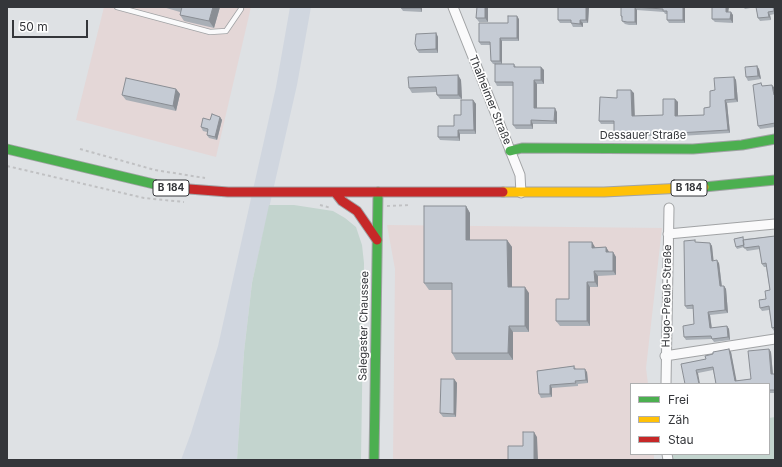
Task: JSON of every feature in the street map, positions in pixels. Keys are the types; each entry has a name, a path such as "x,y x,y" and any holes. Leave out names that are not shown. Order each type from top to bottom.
{"main road":[{"name":"Dessauer Straße","path":"510,151 522,148 693,149 742,145 775,139"},
{"name":"B 184","path":"7,149 158,186 228,192 521,193 661,190 775,180"},
{"path":"335,192 342,201 357,211 377,240"},
{"name":"Salegaster Chaussee","path":"374,460 378,192"}],"street":[{"name":"Thalheimer Straße","path":"453,7 520,175 521,193"},
{"name":"Hugo-Preuß-Straße","path":"666,383 665,356 669,208"},
{"path":"668,234 775,224"},
{"path":"665,356 775,339"}],"lane":[{"path":"117,7 210,32 226,31 241,9"}],"path":[{"path":"80,149 155,170 210,178"},
{"path":"7,166 144,198 186,202"},
{"path":"315,204 336,210"}],"shaded area":[{"path":"104,7 251,7 216,157 76,120"},
{"path":"290,7 311,7 297,85 252,283 244,352 237,460 181,460 218,346 276,87"},
{"path":"269,205 294,205 333,211 356,227 362,245 364,263 361,460 237,460 244,352 252,283"},
{"path":"387,225 662,228 646,368 648,383 630,383 630,455 654,455 654,460 393,460 395,269"},
{"path":"775,417 775,460 664,460 664,455 770,455 770,418"}],"building":[{"path":"182,7 213,7 209,21 180,15"},
{"path":"420,7 420,8 401,8"},
{"path":"477,7 485,7 485,18 476,18"},
{"path":"558,7 586,7 586,20 580,20 580,24 571,23 571,20 558,20"},
{"path":"621,7 635,7 635,22 622,21"},
{"path":"635,7 683,7 683,20 667,20 667,11 663,11 663,9"},
{"path":"712,7 726,7 726,12 731,12 730,19 712,19"},
{"path":"756,7 773,7 774,11 768,12 769,17 758,18"},
{"path":"508,16 517,16 517,38 500,38 500,61 491,61 490,42 479,42 479,23 508,23"},
{"path":"436,33 436,49 417,50 415,44 416,34"},
{"path":"495,64 514,64 514,67 541,67 541,80 534,80 534,108 555,108 554,121 531,120 531,125 513,125 513,82 495,82"},
{"path":"757,66 758,76 746,77 745,67"},
{"path":"458,75 458,95 437,95 436,87 409,88 408,77"},
{"path":"734,77 735,99 725,100 728,130 678,133 614,133 614,121 599,121 600,97 617,98 617,90 631,90 632,116 663,115 663,99 675,99 675,116 704,115 704,108 710,107 710,91 715,90 714,78"},
{"path":"126,78 176,89 173,106 122,95"},
{"path":"761,83 762,86 772,85 775,95 775,123 758,126 753,85"},
{"path":"461,100 473,100 474,130 458,130 458,137 438,137 438,126 454,126 454,115 461,115"},
{"path":"212,114 220,117 215,137 207,135 208,129 201,127 203,118 210,120"},
{"path":"424,206 466,206 466,240 507,240 508,287 525,287 525,326 509,326 508,353 452,353 452,283 424,283"},
{"path":"775,236 775,327 772,328 769,306 760,308 759,300 766,299 765,291 770,290 766,263 762,264 759,246 744,248 743,240"},
{"path":"743,237 744,245 736,247 734,239"},
{"path":"695,240 695,242 710,243 712,261 717,260 720,286 724,286 725,310 708,312 710,328 727,326 728,337 712,339 711,336 684,337 683,326 694,324 693,305 685,306 684,241"},
{"path":"569,242 592,242 592,248 606,247 606,252 613,252 613,271 594,271 595,282 587,282 587,321 556,321 556,299 569,299"},
{"path":"729,349 735,381 751,379 748,351 769,349 771,374 775,374 775,390 770,390 770,383 716,383 713,367 696,370 699,383 685,383 681,364 706,359 705,356 713,354 713,352"},
{"path":"574,366 574,369 585,369 586,380 575,381 576,383 550,385 550,394 539,394 537,371"},
{"path":"441,379 454,379 454,414 440,413"},
{"path":"523,432 534,432 534,460 508,460 508,446 523,446"}],"traffic: fast":[{"path":"510,151 522,148 693,149 742,145 775,139"},
{"path":"7,149 176,188"},
{"path":"704,187 775,180"},
{"path":"374,460 378,192"}],"traffic: slow":[{"path":"503,192 604,192 704,187"}],"traffic: jam":[{"path":"176,188 228,192 503,192"},
{"path":"335,192 342,201 357,211 377,240"}]}
